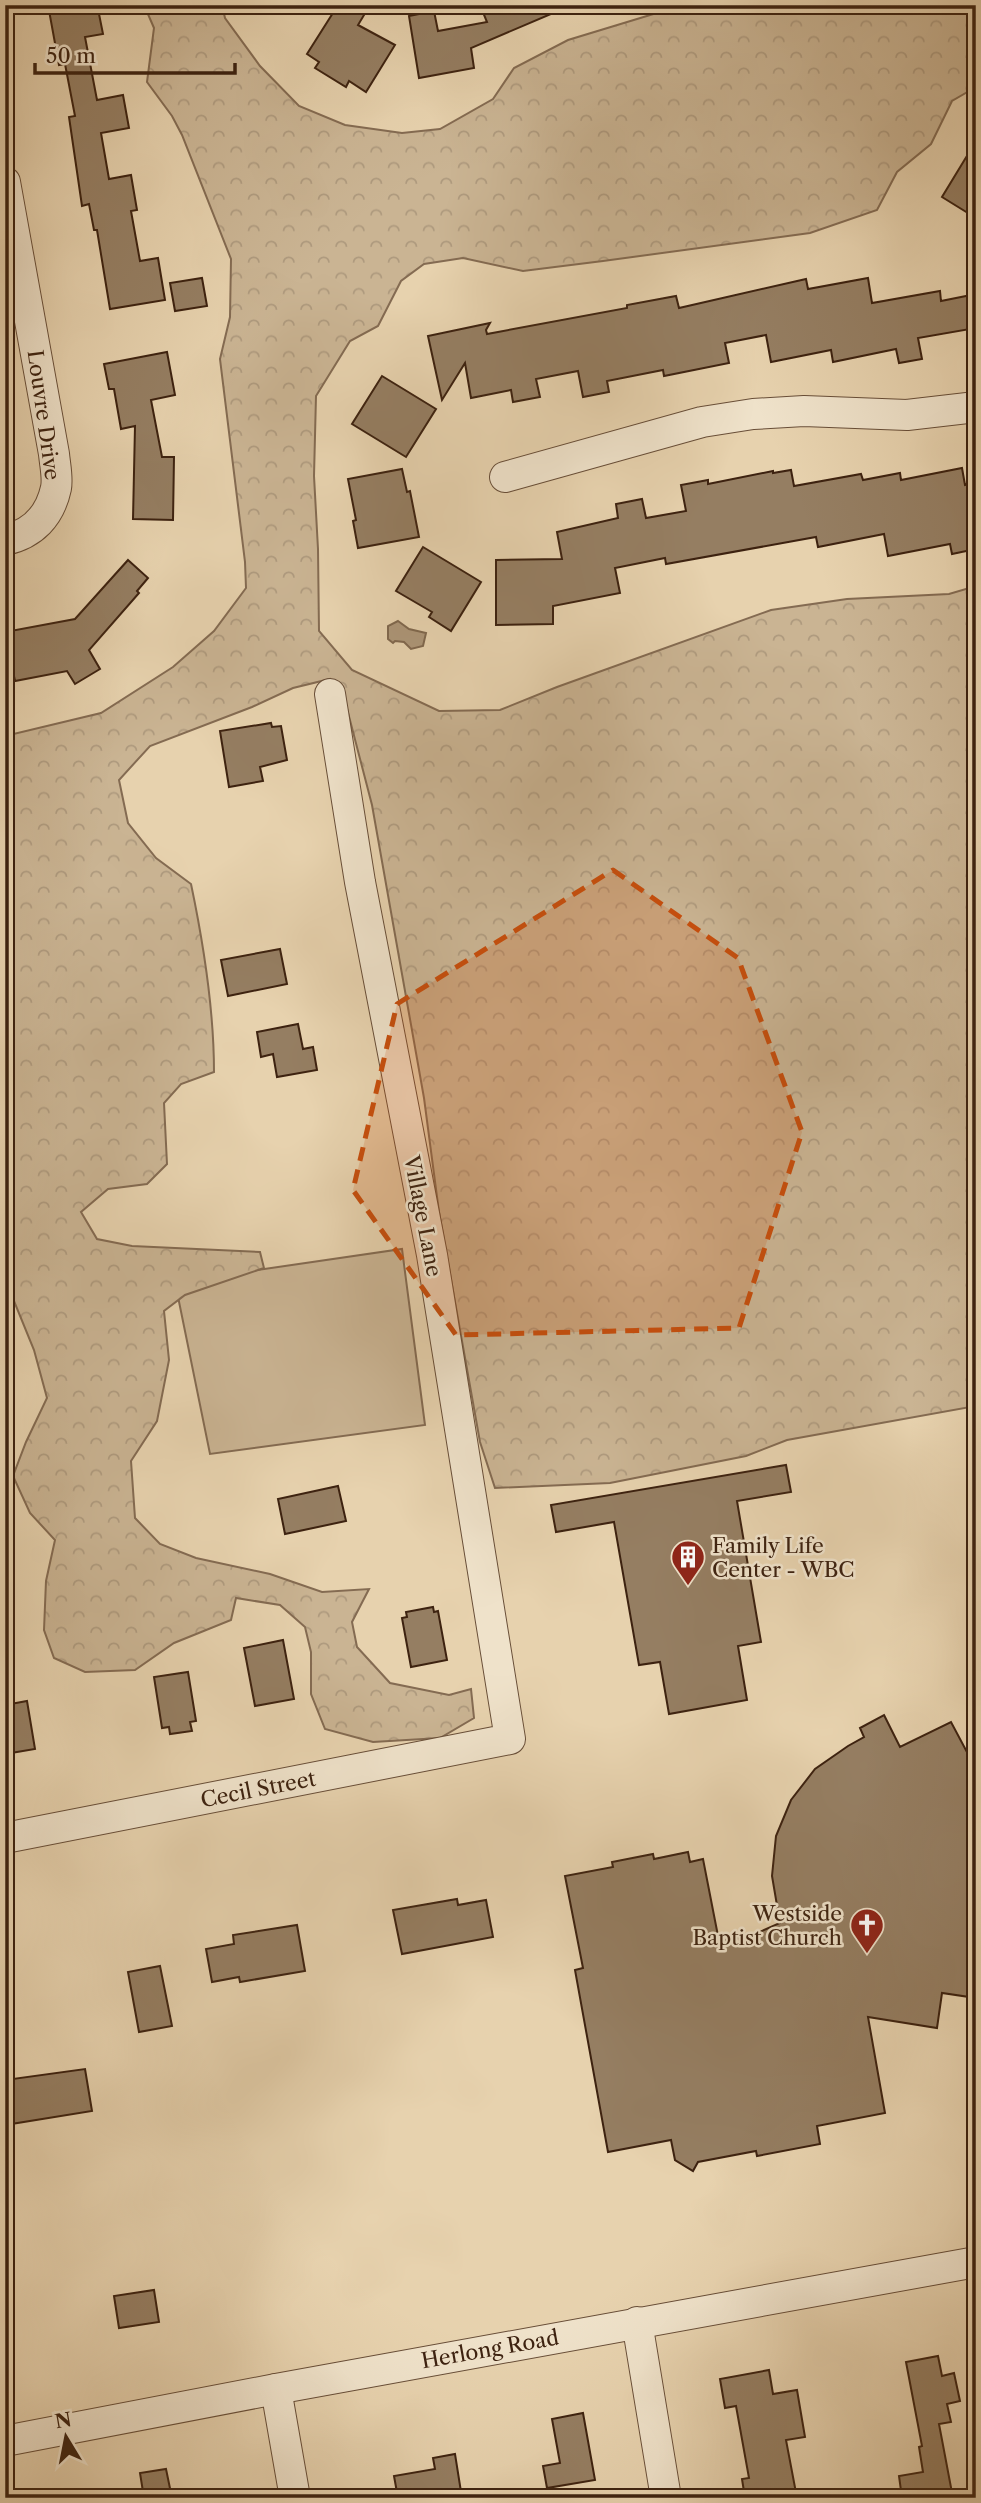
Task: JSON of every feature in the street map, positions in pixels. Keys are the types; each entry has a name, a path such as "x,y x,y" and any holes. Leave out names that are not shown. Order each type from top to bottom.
{"street":[{"name":"Louvre Drive","path":"5,182 54,454 56,486 45,514 24,536 5,540"},
{"path":"505,477 702,422 753,414 804,411 906,415 976,407"},
{"name":"Village Lane","path":"330,694 360,882 432,1255 510,1739"},
{"name":"Cecil Street","path":"5,1838 510,1739"},
{"name":"Herlong Road","path":"5,2441 637,2322 976,2262"},
{"path":"637,2322 666,2498"},
{"path":"275,2389 295,2498"}],"highlighted area":[{"path":"613,870 738,958 802,1132 739,1328 456,1335 353,1190 397,1004"}],"green space":[{"path":"144,5 222,5 225,18 260,66 299,106 345,125 402,133 440,129 493,99 514,68 568,40 683,5 976,5 976,87 952,101 931,144 897,172 877,210 810,233 523,271 463,258 424,264 401,281 378,326 350,341 316,396 314,476 319,631 352,670 439,711 500,710 771,610 847,599 949,594 976,586 976,1406 787,1440 746,1456 610,1483 495,1488 480,1442 439,1212 424,1098 372,805 345,701 330,679 293,688 252,707 150,746 119,780 128,823 156,858 191,884 207,977 214,1072 181,1084 164,1103 167,1164 147,1184 108,1189 81,1212 97,1239 132,1246 260,1252 264,1268 185,1295 164,1311 169,1360 157,1421 131,1461 135,1518 160,1544 196,1558 270,1574 322,1592 369,1589 352,1622 357,1647 390,1683 449,1695 471,1689 474,1718 440,1738 373,1742 325,1729 311,1694 311,1652 305,1627 280,1605 236,1598 231,1620 174,1643 135,1670 85,1672 54,1658 44,1630 46,1581 55,1540 30,1513 13,1476 47,1398 34,1350 5,1279 5,736 101,713 173,667 214,631 246,588 220,359 230,317 231,259 182,135 172,116 147,82 154,28"},
{"path":"402,1249 425,1425 210,1454 175,1282"}],"shaded area":[{"path":"398,621 409,629 426,633 423,646 411,649 404,642 393,643 388,639 388,626"}],"building":[{"path":"48,5 76,5 77,13 98,9 103,34 85,37 97,100 123,95 129,128 101,133 109,179 131,175 137,210 131,211 140,261 158,258 165,300 110,309 97,230 94,230 89,204 82,206 69,117 75,116 65,64 59,65"},
{"path":"338,5 370,5 358,25 395,45 366,92 349,81 346,87 315,68 319,62 307,54"},
{"path":"480,5 572,5 471,48 474,68 419,78 409,16 434,11 438,31 487,22"},
{"path":"976,141 976,218 942,197"},
{"path":"202,278 207,306 175,311 170,283"},
{"path":"868,278 872,303 940,291 941,301 976,294 976,328 918,338 922,359 899,363 896,349 833,362 831,350 771,362 766,335 725,343 729,363 664,376 663,370 607,381 609,392 583,397 578,371 536,379 540,397 513,402 511,390 471,398 465,363 442,400 428,336 490,323 487,334 627,308 627,305 676,296 679,308 806,279 808,289"},
{"path":"167,352 175,395 151,400 162,457 174,457 173,520 133,519 135,426 121,429 114,389 109,389 104,364"},
{"path":"382,376 436,409 406,457 352,424"},
{"path":"962,468 965,485 976,482 976,549 952,554 950,544 888,556 884,534 818,547 816,537 666,564 665,558 615,568 620,593 553,606 553,624 496,625 496,560 562,559 557,532 618,518 616,504 642,499 646,518 686,511 681,485 708,480 708,484 791,470 794,486 861,474 863,480 900,473 901,480"},
{"path":"402,469 407,492 410,491 419,537 358,548 348,479"},
{"path":"423,547 481,582 451,631 429,617 432,612 396,591"},
{"path":"128,560 148,578 137,591 139,593 89,650 100,669 75,684 67,671 15,681 10,657 5,658 5,632 75,619"},
{"path":"271,723 272,727 281,726 287,760 260,767 263,781 229,787 220,731"},
{"path":"280,949 287,984 228,996 221,960"},
{"path":"298,1024 303,1049 313,1047 317,1070 277,1077 273,1054 261,1057 257,1032"},
{"name":"Family Life Center - WBC","path":"786,1465 791,1492 737,1501 761,1642 738,1646 747,1700 669,1714 660,1662 639,1665 614,1522 556,1532 551,1505"},
{"path":"338,1486 346,1521 285,1534 278,1499"},
{"path":"433,1607 434,1612 438,1611 447,1660 411,1667 402,1618 407,1617 406,1612"},
{"path":"283,1640 294,1699 255,1706 244,1648"},
{"path":"188,1672 196,1721 190,1722 192,1731 170,1734 169,1727 162,1728 154,1677"},
{"path":"27,1701 35,1749 5,1754 5,1705"},
{"name":"Westside Baptist Church","path":"884,1715 900,1747 951,1722 976,1769 976,1998 942,1993 937,2028 868,2017 885,2113 817,2126 820,2144 757,2156 756,2151 698,2162 693,2171 675,2160 671,2140 608,2152 575,1970 583,1968 565,1876 613,1867 612,1862 653,1854 654,1859 688,1852 690,1862 703,1859 719,1941 755,1934 780,1923 772,1876 776,1836 791,1800 815,1769 864,1737 860,1728"},
{"path":"457,1899 458,1905 486,1900 493,1937 402,1954 393,1910"},
{"path":"297,1925 305,1971 240,1982 239,1977 212,1982 206,1949 234,1944 233,1935"},
{"path":"160,1966 172,2026 139,2032 128,1972"},
{"path":"85,2069 92,2111 5,2125 5,2080"},
{"path":"154,2290 159,2322 119,2328 114,2296"},
{"path":"938,2356 942,2376 954,2373 960,2401 947,2404 951,2422 939,2424 953,2498 902,2498 899,2476 923,2472 919,2447 922,2446 906,2362"},
{"path":"769,2370 773,2394 797,2390 805,2437 786,2440 797,2498 745,2498 742,2479 749,2478 736,2406 725,2408 720,2379"},
{"path":"583,2413 595,2480 547,2488 543,2466 560,2463 552,2419"},
{"path":"455,2454 462,2498 398,2498 394,2476 435,2469 433,2458"},
{"path":"166,2469 172,2498 144,2498 140,2473"}],"place":[{"name":"Family Life Center - WBC","path":"688,1587"},
{"name":"Westside Baptist Church","path":"867,1955"}]}
